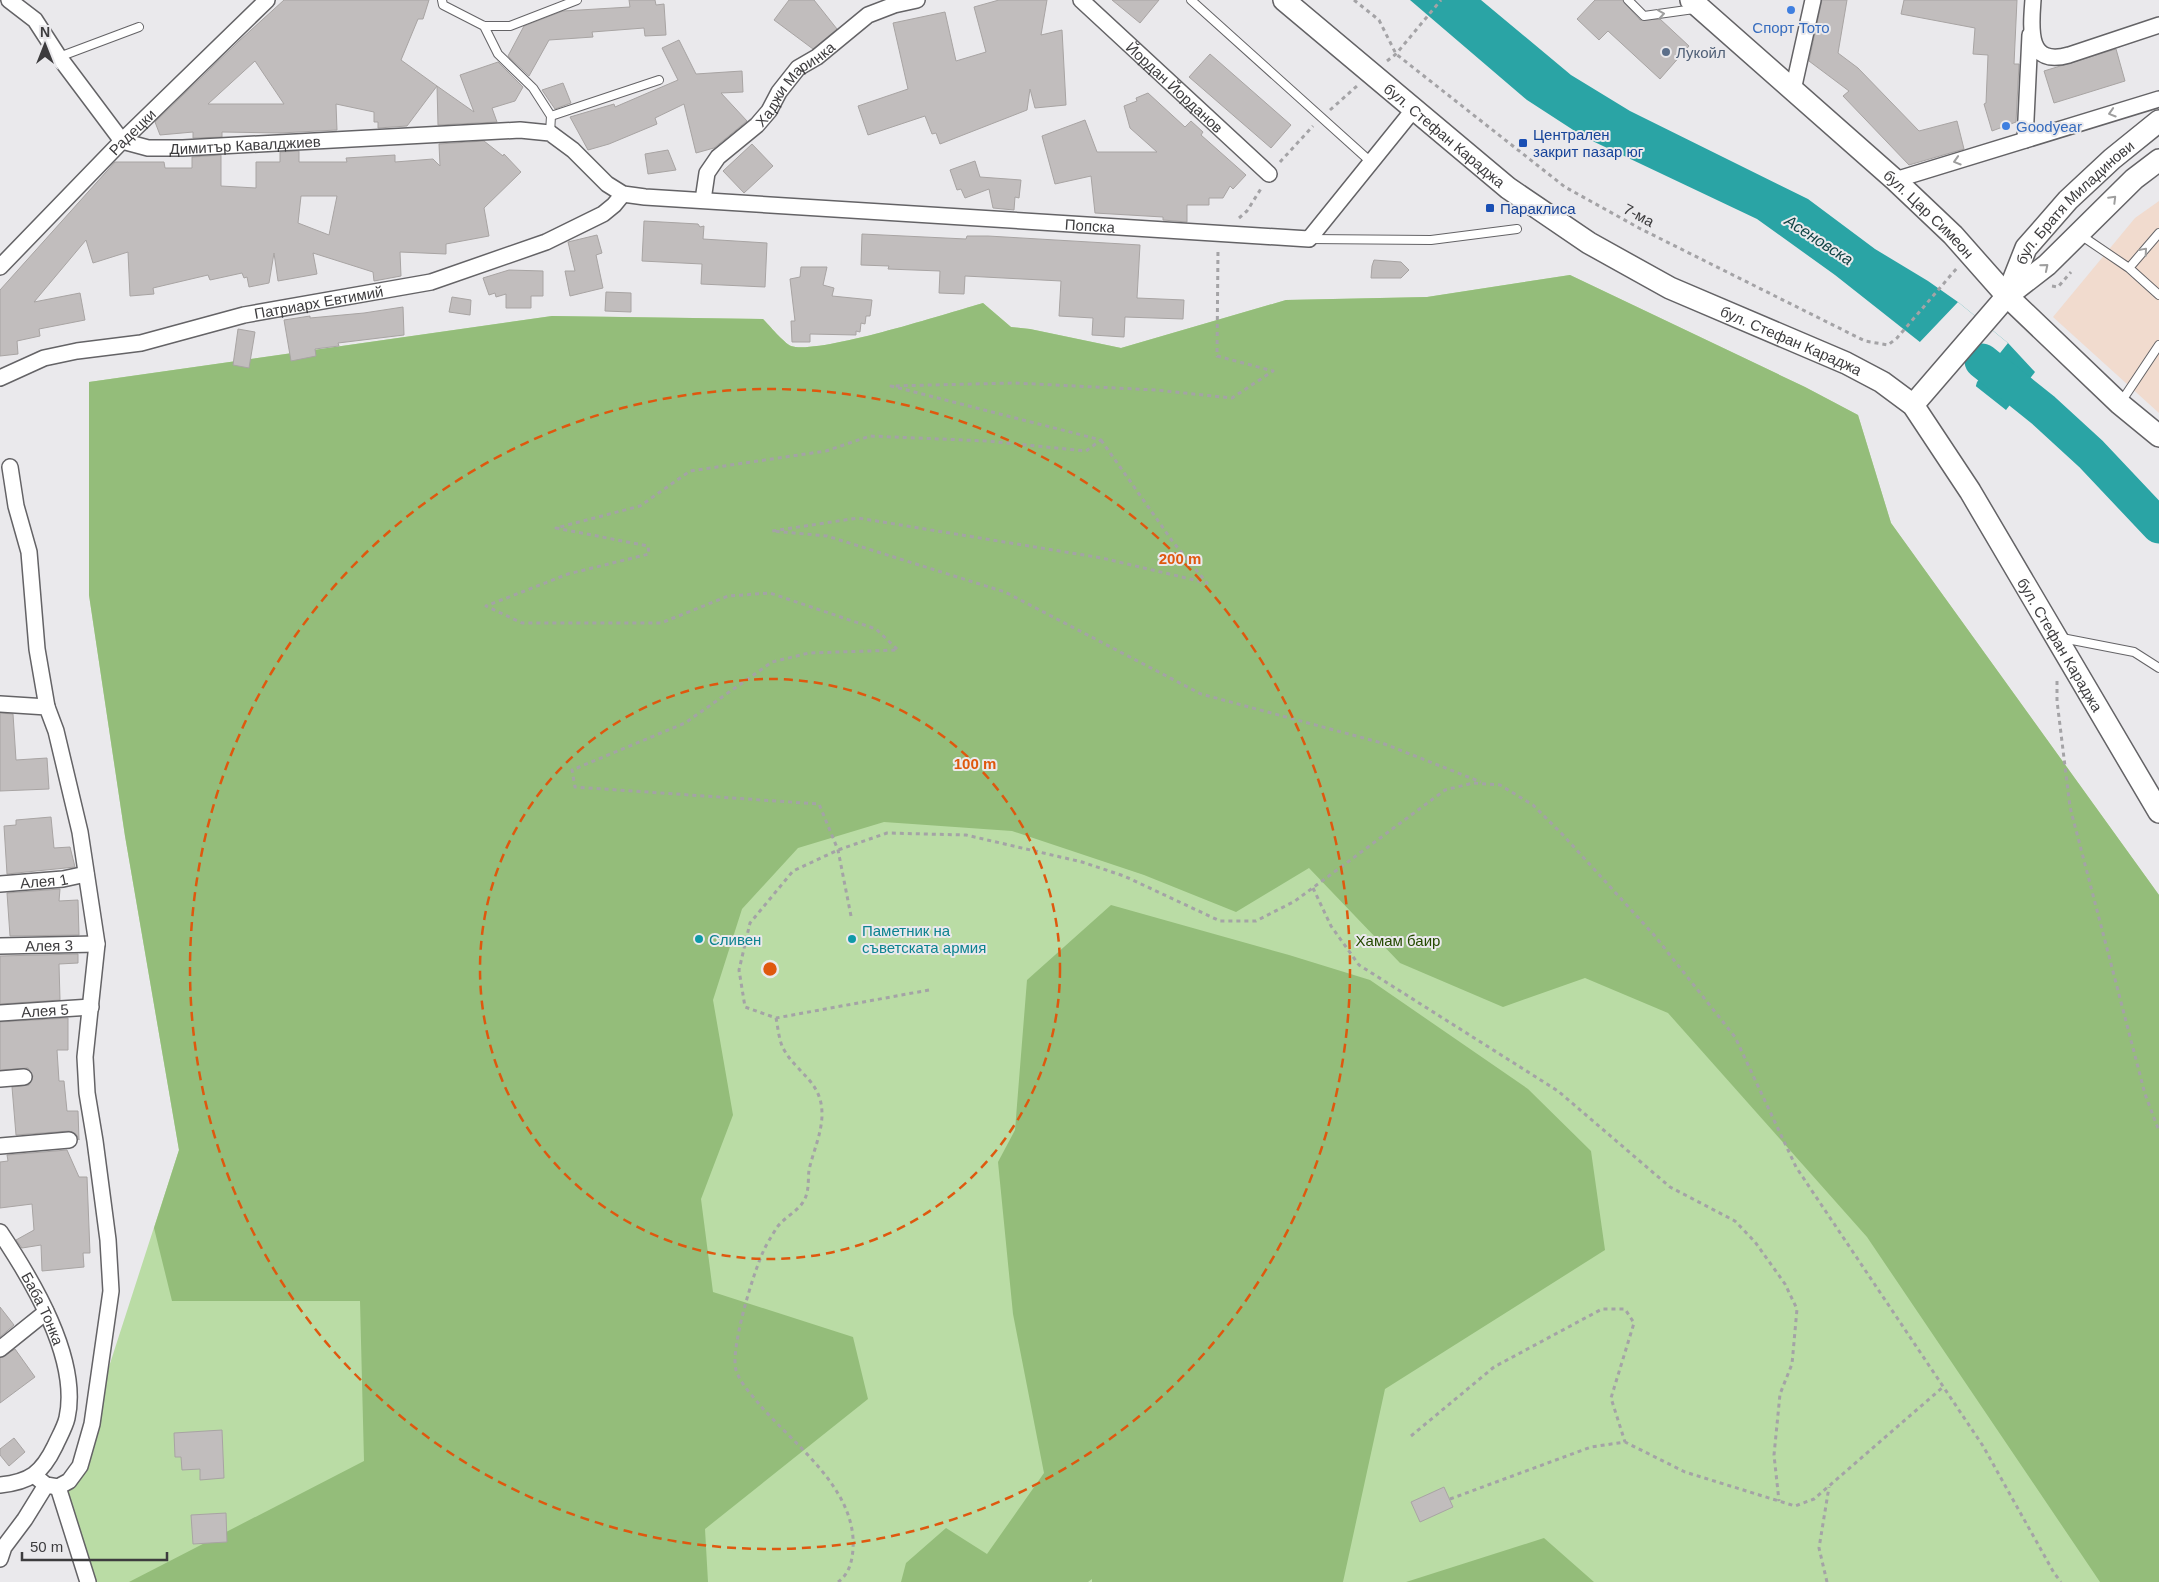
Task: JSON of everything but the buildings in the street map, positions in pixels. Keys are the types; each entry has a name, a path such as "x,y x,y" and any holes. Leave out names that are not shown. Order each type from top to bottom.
{"main road":[{"name":"бул. Стефан Караджа","path":"1284,0 1508,188 1589,243 1670,288 1846,363 1882,382 1913,405 1970,491 2159,812"},
{"name":"бул. Цар Симеон","path":"1696,4 1895,180 1953,235 2007,296 2120,404 2159,436"},
{"name":"бул. Братя Миладинови","path":"2007,296 2026,248 2032,241 2068,200 2112,158 2159,122"},
{"name":"бул. Братя Миладинови","path":"1913,405 2007,296 2047,266 2134,178 2159,160"}],"street":[{"path":"9,0 36,20 59,57 122,141"},
{"name":"Радецки","path":"0,267 122,141 268,0"},
{"name":"Хаджи Маринка","path":"702,200 707,173 718,157 757,125 769,111 779,92 798,68 817,57 868,15 894,4 917,0"},
{"name":"Йордан Йорданов","path":"1081,0 1269,174"},
{"path":"1793,90 1813,0"},
{"path":"2025,140 2033,0"},
{"path":"2030,31 2032,39 2041,52 2054,57 2062,57 2159,25"},
{"path":"1895,180 2159,99"},
{"path":"1310,239 1414,109"},
{"name":"Димитър Кавалджиев","path":"122,141 148,148 183,148 520,130 550,133"},
{"path":"550,133 574,150 607,184 623,194"},
{"name":"Попска","path":"623,194 1310,239"},
{"name":"Патриарх Евтимий","path":"0,378 44,358 77,350 141,343 244,315 431,282 546,242 603,214 623,194"},
{"path":"0,1485 69,1481 80,1466 92,1424 111,1291 108,1240 87,1093 85,1057 97,944 80,832 56,731 47,707 37,649 29,552 16,506 10,467"},
{"path":"0,704 47,707"},
{"name":"Алея 1","path":"0,884 63,879 86,874"},
{"name":"Алея 3","path":"0,946 97,944"},
{"name":"Алея 5","path":"0,1013 91,1008"},
{"path":"0,1079 24,1077"},
{"path":"0,1146 69,1140"},
{"name":"Баба Тонка","path":"0,1232 5,1250 46,1312 64,1357 70,1390 67,1419 50,1456 46,1482"},
{"path":"0,1349 46,1312"},
{"path":"1,1551 25,1519 46,1482"},
{"path":"46,1482 88,1582"}],"lane":[{"path":"442,0 443,5 484,26 510,26 577,0"},
{"path":"1191,0 1372,163"},
{"path":"1628,0 1644,16 1696,4"},
{"path":"484,26 498,54 533,88 551,116 550,133"},
{"path":"59,57 139,27"},
{"path":"551,116 659,80"},
{"path":"1310,239 1431,240 1518,229"},
{"path":"2129,268 2159,233"},
{"path":"2079,234 2129,268 2159,295"},
{"path":"2120,404 2159,345"},
{"path":"2058,638 2134,652 2159,668"}],"path":[{"name":"7-ма","path":"1354,0 1379,20 1396,54 1565,187 1639,228 1865,341 1888,345 1897,338 1942,284"},
{"path":"1396,54 1441,0"},
{"path":"1269,174 1257,198 1247,211 1219,234 1216,356 1273,371 1232,398 1156,390 1014,383 891,386 1101,440 1173,542 1207,582 1102,558 858,518 772,531 827,536 1005,592 1201,694 1382,743 1484,784"},
{"path":"851,916 838,850 819,804 575,787 572,770 685,723 772,662 809,653 898,650 876,629 770,594 728,596 661,623 522,623 486,606 568,574 649,554 648,546 556,528 640,506 690,471 826,451 870,436 987,441 1086,451 1101,440"},
{"path":"2057,674 2057,701 2070,807 2145,1094 2159,1131"},
{"path":"929,990 776,1018 745,1007 739,970 750,923 793,870 838,850 887,833 966,835 1082,862 1124,876 1220,921 1256,921 1295,901 1445,790 1474,783 1500,785 1533,806 1563,835 1654,935 1735,1037 1796,1167 1983,1446 2054,1573 2061,1582"},
{"path":"1313,888 1331,926 1359,965 1558,1091 1670,1187 1735,1221 1760,1249 1785,1284 1797,1309 1792,1364 1780,1394 1774,1455 1779,1501"},
{"path":"776,1018 782,1046 795,1065 808,1077 819,1094 822,1115 806,1197 796,1210 777,1227 763,1252 752,1284 734,1352 736,1370 747,1390 775,1423 818,1465 848,1513 854,1536 852,1562 843,1578 838,1582"},
{"path":"1411,1436 1494,1367 1602,1309 1625,1309 1634,1323 1611,1398 1625,1442"},
{"path":"1450,1499 1591,1447 1625,1442 1685,1472 1795,1506 1814,1499 1942,1387"},
{"path":"1827,1582 1819,1548 1830,1486"}],"shaded area":[{"path":"2159,201 2159,413 2053,317 2135,218"}],"green space":[{"name":"Хамам баир","path":"1570,275 1805,387 1858,415 1891,523 2159,895 2159,1582 94,1582 64,1506 179,1150 125,836 89,595 89,382 552,316 763,319 791,346 806,347 884,332 983,303 1011,327 1030,329 1121,348 1286,300 1427,297"},
{"name":"Хамам баир","path":"1570,275 1805,387 1858,415 1891,523 2159,895 2159,1582 2100,1582 1867,1237 1668,1013 1585,978 1503,1007 1400,963 1309,868 1236,912 1144,875 1012,831 884,822 798,848 742,909 713,1000 733,1115 701,1199 713,1292 853,1337 868,1399 705,1529 708,1582 129,1582 364,1461 360,1301 172,1301 154,1228 179,1150 125,836 89,595 89,382 552,316 763,319 791,346 806,347 884,332 983,303 1011,327 1030,329 1121,348 1286,300 1427,297"},
{"path":"1111,905 1370,980 1528,1089 1591,1151 1605,1250 1385,1389 1343,1582 1092,1582 1092,1579 1088,1582 901,1582 906,1563 946,1528 987,1554 1044,1473 1013,1314 998,1162 1015,1130 1027,980"},
{"path":"1544,1538 1594,1582 1406,1582"}],"water":[{"path":"1410,0 1481,0 1571,75 1630,111 1808,199 1875,249 1928,281 1958,302 2008,343 2035,372 2006,410 1835,275 1757,219 1584,137 1527,100"}],"pier":[{"path":"1958,302 2008,343 1977,382 1975,389 1918,344"}],"waterway":[{"name":"Асеновска","path":"1982,361 2043,410 2091,454 2159,526"}],"place":[{"name":"Спорт Тото","path":"1791,10"},
{"name":"Лукойл","path":"1666,52"},
{"name":"Goodyear","path":"2006,126"},
{"name":"Централен закрит пазар юг","path":"1523,143"},
{"name":"Параклиса","path":"1490,208"},
{"name":"Сливен","path":"699,939"},
{"name":"Паметник на съветската армия","path":"852,939"}]}
